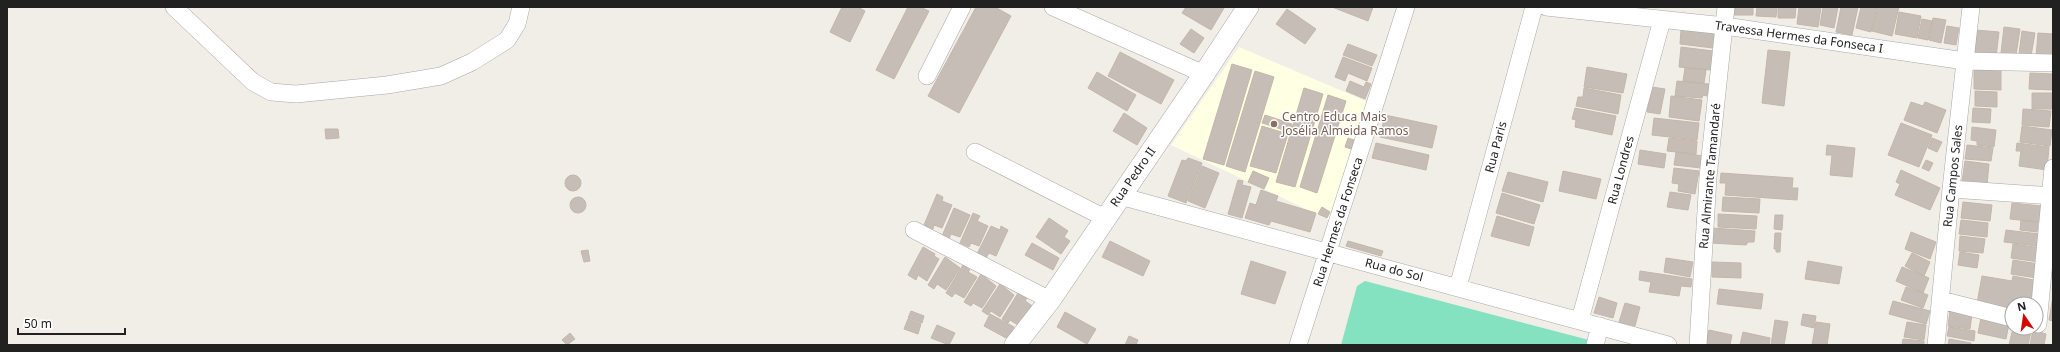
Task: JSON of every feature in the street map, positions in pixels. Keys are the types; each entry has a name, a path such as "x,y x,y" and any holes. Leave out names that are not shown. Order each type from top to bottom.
{"street":[{"path":"174,7 253,82 271,92 296,94 387,85 441,76 472,62 507,40 516,24 521,7"},
{"path":"927,76 962,7"},
{"path":"1053,7 1204,74"},
{"name":"Rua Pedro II","path":"1015,345 1050,300 1248,7"},
{"name":"Rua Hermes da Fonseca","path":"1298,345 1329,252 1406,7"},
{"name":"Rua Paris","path":"1458,287 1534,7"},
{"name":"Travessa Hermes da Fonseca I","path":"1546,7 1591,9 1662,20 1725,26 1965,60 2053,64"},
{"name":"Rua Almirante Tamandaré","path":"1698,345 1708,177 1726,7"},
{"name":"Rua Campos Sales","path":"1936,345 1951,189 1972,7"},
{"name":"Rua Londres","path":"1580,320 1662,20"},
{"path":"975,152 1105,218"},
{"path":"2044,299 2053,168"},
{"path":"1951,189 2052,196"},
{"name":"Rua do Sol","path":"1120,196 1668,345"},
{"path":"914,230 1050,300"},
{"path":"1941,300 2004,316"},
{"path":"1596,345 1600,326"}],"shaded area":[{"name":"Centro Educa Mais Josélia Almeida Ramos","path":"1239,47 1368,102 1331,221 1171,145"}],"green space":[{"path":"1365,281 1589,340 1588,345 1341,345 1357,286"}],"building":[{"path":"842,7 858,7 865,11 850,42 830,32"},
{"path":"908,7 920,7 929,11 894,79 876,70"},
{"path":"976,7 995,7 1011,16 959,113 928,96"},
{"path":"1186,7 1224,8 1211,30 1182,13"},
{"path":"1332,7 1373,7 1368,21"},
{"path":"1735,7 1753,7 1753,15 1734,15"},
{"path":"1757,7 1777,7 1776,17 1756,16"},
{"path":"1778,7 1796,7 1795,18 1778,18"},
{"path":"1799,7 1821,7 1818,27 1797,24"},
{"path":"1823,7 1838,7 1834,28 1820,25"},
{"path":"1841,7 1858,7 1852,35 1836,32"},
{"path":"1861,7 1877,7 1871,32 1856,28"},
{"path":"1878,7 1899,7 1892,36 1872,31"},
{"path":"1287,9 1316,29 1305,44 1276,24"},
{"path":"1899,12 1921,16 1917,38 1895,34"},
{"path":"1933,18 1946,20 1941,43 1929,40"},
{"path":"1922,19 1932,21 1928,40 1918,38"},
{"path":"1947,26 1959,28 1956,45 1944,43"},
{"path":"2004,27 2020,29 2016,55 2001,53"},
{"path":"1191,29 1204,38 1194,53 1180,44"},
{"path":"1681,30 1715,33 1713,48 1680,44"},
{"path":"1976,30 1999,32 1996,57 1973,55"},
{"path":"2022,31 2035,33 2031,56 2019,54"},
{"path":"2038,33 2053,34 2052,58 2036,57"},
{"path":"1348,44 1377,55 1372,66 1343,55"},
{"path":"1681,47 1713,51 1711,70 1679,67"},
{"path":"1768,50 1790,52 1784,106 1762,103"},
{"path":"1120,52 1174,80 1161,104 1108,76"},
{"path":"1343,57 1372,68 1367,81 1348,73 1345,81 1335,77"},
{"path":"1232,64 1252,70 1224,165 1203,159"},
{"path":"1587,67 1627,74 1623,93 1584,87"},
{"path":"1685,68 1706,70 1704,83 1683,81"},
{"path":"1974,69 2001,70 2001,90 1974,89"},
{"path":"1255,71 1274,77 1245,172 1226,166"},
{"path":"1097,72 1136,95 1127,111 1088,88"},
{"path":"2030,73 2053,74 2052,90 2029,89"},
{"path":"1350,81 1364,87 1366,82 1371,84 1365,99 1346,91"},
{"path":"1677,81 1709,84 1707,96 1703,95 1702,98 1675,96"},
{"path":"1652,87 1665,89 1660,114 1647,112"},
{"path":"1304,88 1323,94 1295,187 1276,182"},
{"path":"1584,88 1621,95 1618,114 1576,106 1578,97 1583,97"},
{"path":"1975,91 1997,92 1997,107 1975,106"},
{"path":"2032,93 2052,93 2052,109 2032,109"},
{"path":"1328,95 1346,101 1317,193 1300,187"},
{"path":"1671,96 1702,100 1699,121 1669,117"},
{"path":"1911,102 1923,106 1925,102 1946,110 1937,133 1904,120"},
{"path":"1575,108 1616,116 1612,135 1575,127 1576,120 1572,119"},
{"path":"1973,108 1991,109 1990,123 1972,122"},
{"path":"2023,109 2051,111 2049,127 2022,125"},
{"path":"1124,113 1147,128 1137,145 1113,131"},
{"path":"1265,115 1292,124 1290,132 1262,123"},
{"path":"1385,115 1437,126 1432,148 1380,137"},
{"path":"1654,118 1699,123 1697,140 1652,135"},
{"path":"1901,123 1932,135 1919,167 1888,155"},
{"path":"1262,126 1288,134 1276,173 1250,166"},
{"path":"2022,126 2052,130 2050,146 2020,142"},
{"path":"1972,127 1996,130 1994,147 1977,145 1977,141 1971,140"},
{"path":"325,129 338,129 339,138 326,139"},
{"path":"1348,138 1354,140 1351,149 1345,147"},
{"path":"1669,138 1697,141 1696,154 1667,151"},
{"path":"1932,138 1942,142 1937,152 1928,148"},
{"path":"1376,143 1429,155 1426,170 1372,158"},
{"path":"2017,143 2049,147 2047,170 2019,166 2021,151 2016,151"},
{"path":"1827,145 1855,148 1852,177 1830,175 1832,155 1826,155"},
{"path":"1967,145 1993,148 1991,161 1965,159"},
{"path":"1640,150 1666,154 1664,168 1638,164"},
{"path":"1676,152 1703,156 1701,168 1674,165"},
{"path":"1188,158 1202,163 1186,203 1168,196 1182,160 1186,161"},
{"path":"1926,160 1933,163 1929,171 1922,168"},
{"path":"1965,161 1989,164 1987,185 1962,182"},
{"path":"1202,166 1219,173 1205,208 1188,201"},
{"path":"1674,168 1699,171 1695,194 1678,191 1679,184 1672,183"},
{"path":"1901,170 1940,188 1930,210 1895,195 1900,184 1896,182"},
{"path":"1253,171 1269,178 1264,189 1248,182"},
{"path":"1563,171 1601,179 1596,199 1559,191"},
{"path":"1508,172 1548,182 1543,202 1502,191"},
{"path":"1721,173 1793,178 1792,188 1798,188 1797,200 1725,195 1726,183 1720,183"},
{"path":"570,175 576,175 581,180 579,189 576,191 570,191 565,186 565,180"},
{"path":"1238,180 1243,181 1242,185 1251,187 1242,218 1228,214"},
{"path":"1261,190 1278,196 1276,201 1316,213 1310,232 1271,221 1269,225 1245,218 1250,203 1256,205"},
{"path":"1670,192 1691,195 1688,210 1667,207"},
{"path":"1502,193 1540,205 1534,224 1496,213"},
{"path":"937,194 943,197 942,201 952,205 942,228 934,225 933,229 924,225"},
{"path":"575,197 581,197 586,202 584,211 581,213 575,213 570,208 570,202"},
{"path":"1723,197 1760,199 1759,213 1722,211"},
{"path":"1963,202 1992,205 1990,221 1961,218"},
{"path":"2012,203 2041,206 2039,222 2010,219"},
{"path":"1322,207 1330,212 1327,218 1318,214"},
{"path":"954,208 970,215 960,237 951,234 949,239 942,236"},
{"path":"973,213 980,216 977,221 988,226 979,246 971,243 969,247 960,243"},
{"path":"1718,214 1757,216 1756,229 1718,227"},
{"path":"1775,215 1783,215 1782,230 1774,229"},
{"path":"1497,216 1534,227 1529,246 1491,236"},
{"path":"1049,218 1068,231 1064,237 1070,241 1061,254 1036,237"},
{"path":"1961,220 1988,223 1987,237 1959,234"},
{"path":"2021,220 2038,222 2037,232 2020,230"},
{"path":"991,226 1000,230 1001,226 1008,230 996,256 989,253 986,258 977,254"},
{"path":"1712,228 1755,231 1754,242 1748,242 1746,245 1711,243"},
{"path":"2006,230 2039,234 2037,246 2004,242"},
{"path":"1911,232 1936,242 1930,259 1905,249"},
{"path":"1775,233 1781,233 1780,252 1776,252 1776,249 1774,249"},
{"path":"1960,236 1985,239 1983,253 1959,251"},
{"path":"1110,241 1150,261 1143,276 1102,257"},
{"path":"1348,241 1383,251 1381,256 1346,246"},
{"path":"1032,243 1059,258 1053,270 1025,255"},
{"path":"2013,244 2042,248 2039,262 2011,258"},
{"path":"923,247 935,254 934,256 939,259 927,281 918,275 916,280 908,275"},
{"path":"588,250 590,261 584,262 581,251"},
{"path":"1960,252 1979,255 1977,268 1958,265"},
{"path":"1912,253 1930,262 1924,276 1905,266"},
{"path":"945,257 960,268 946,290 937,284 934,289 928,285"},
{"path":"1666,258 1693,262 1690,277 1664,272"},
{"path":"2013,260 2039,264 2037,278 2011,274"},
{"path":"1251,261 1286,272 1275,304 1241,294"},
{"path":"1808,261 1842,267 1839,284 1805,279"},
{"path":"1712,262 1741,263 1741,278 1712,277"},
{"path":"963,265 970,270 968,272 977,277 964,298 955,293 952,297 946,293"},
{"path":"1902,267 1929,278 1923,293 1896,281"},
{"path":"1640,271 1692,279 1691,287 1681,286 1679,296 1649,292 1651,282 1639,280"},
{"path":"981,274 996,286 982,308 973,303 971,306 964,302"},
{"path":"1982,276 2012,281 2013,276 2034,280 2031,296 2004,296 2004,308 1977,303"},
{"path":"1000,284 1014,295 1000,317 991,311 988,315 982,311"},
{"path":"1906,287 1928,295 1923,308 1901,300"},
{"path":"1719,289 1763,294 1761,309 1717,304"},
{"path":"1018,293 1027,298 1025,301 1034,307 1021,327 1010,320 1008,323 1002,319"},
{"path":"2053,296 2053,321 2049,320"},
{"path":"1599,297 1617,303 1613,318 1594,313"},
{"path":"1893,301 1930,311 1926,324 1889,314"},
{"path":"1625,303 1640,307 1635,326 1619,322"},
{"path":"911,311 924,316 922,323 908,318"},
{"path":"1950,311 1972,314 1970,329 1948,326"},
{"path":"1065,312 1096,329 1087,344 1057,327"},
{"path":"990,314 1014,327 1008,339 984,326"},
{"path":"1803,314 1816,316 1814,328 1801,325"},
{"path":"1981,318 2004,323 2004,336 2007,336 2006,339 1978,333"},
{"path":"908,319 921,324 918,334 904,329"},
{"path":"1775,320 1788,322 1784,345 1771,345"},
{"path":"1816,322 1830,324 1827,345 1812,345"},
{"path":"1907,322 1926,325 1924,340 1904,337"},
{"path":"937,325 955,333 949,345 931,338"},
{"path":"1949,327 1975,331 1974,341 1947,336"},
{"path":"1709,330 1732,335 1730,345 1706,344"},
{"path":"1743,332 1770,338 1769,345 1740,345"},
{"path":"570,333 575,339 567,345 562,340"},
{"path":"2044,333 2046,334 2044,345 2030,345 2032,336 2044,336"},
{"path":"1129,336 1138,340 1136,345 1125,345"},
{"path":"2011,336 2030,336 2028,345 2009,345"},
{"path":"1903,339 1924,341 1924,345 1902,345"},
{"path":"1949,339 1971,343 1971,345 1948,345"}],"place":[{"name":"Centro Educa Mais Josélia Almeida Ramos","path":"1274,124"}]}
